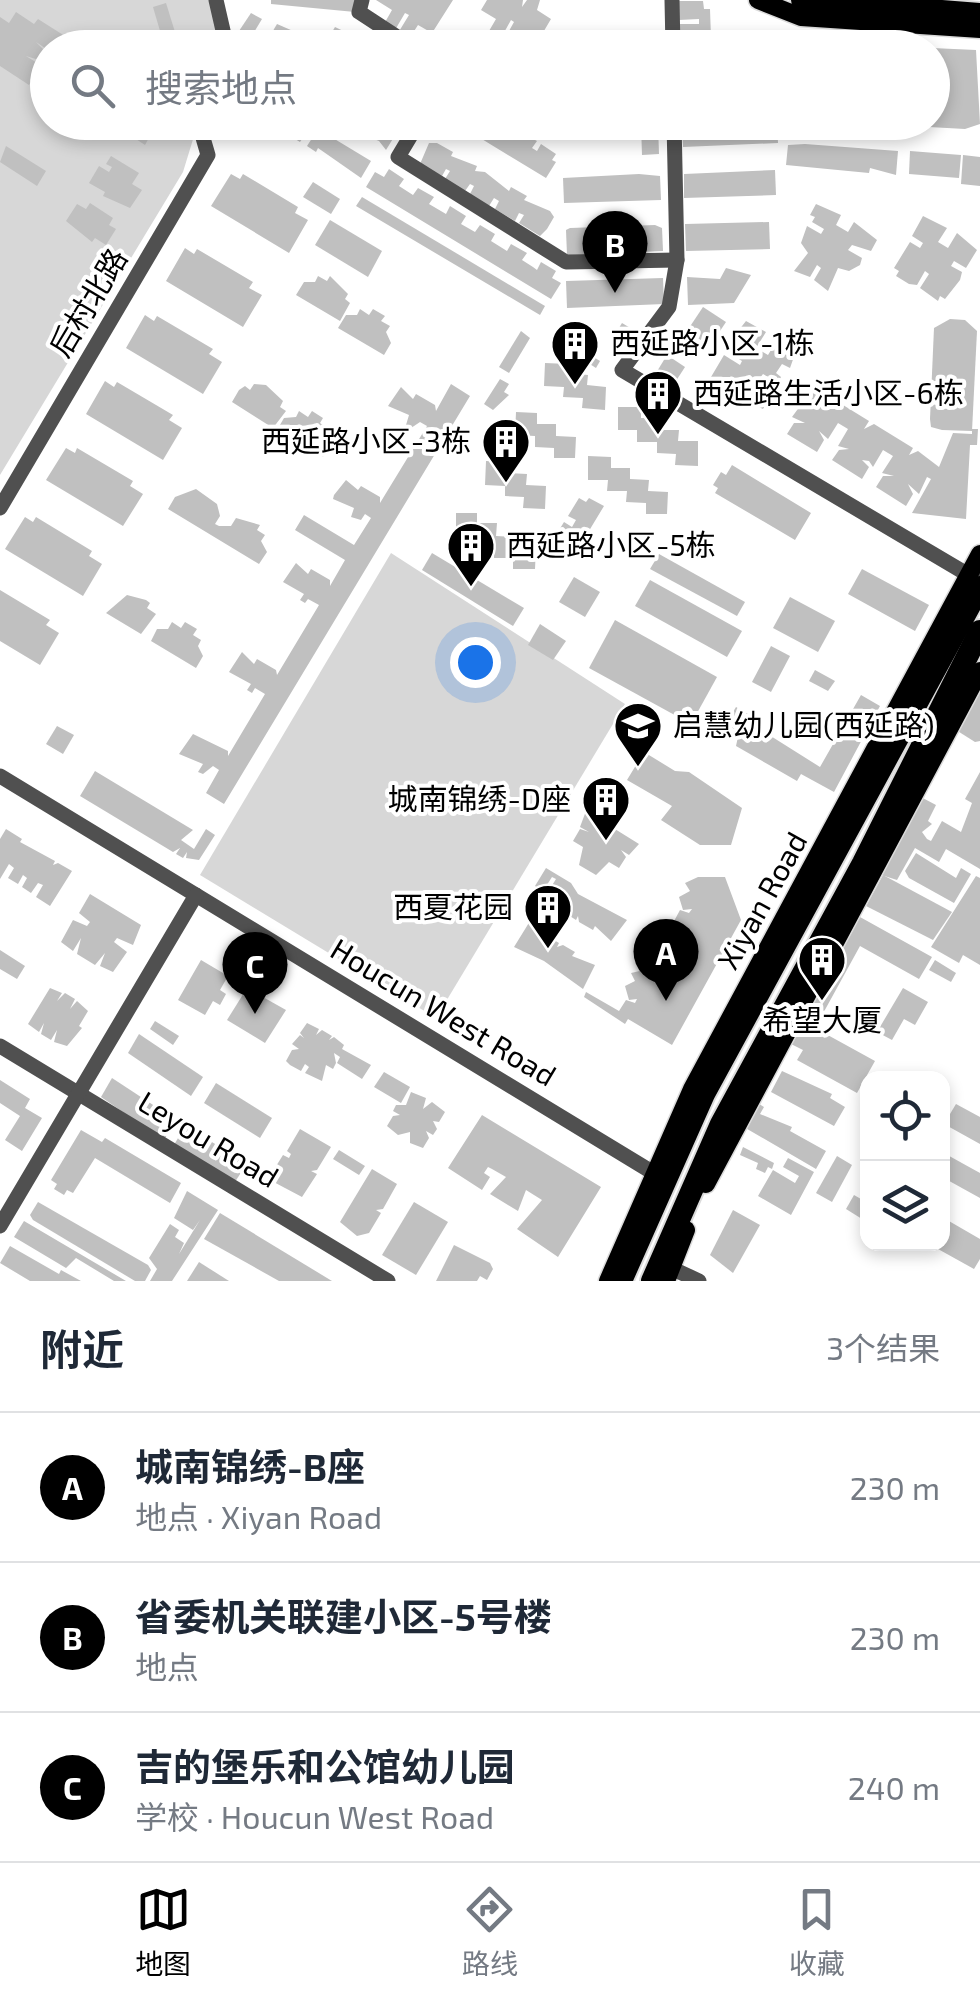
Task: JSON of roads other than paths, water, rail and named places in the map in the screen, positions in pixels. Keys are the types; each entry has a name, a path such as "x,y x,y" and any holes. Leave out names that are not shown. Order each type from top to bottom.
{"highway":[{"path":"802,0 980,14"},
{"path":"899,0 980,5"},
{"path":"622,1281 709,1084 978,570"},
{"path":"663,1276 734,1098 863,862 980,631"}],"main road":[{"path":"758,0 801,17 980,30"},
{"name":"Xiyan Road","path":"608,1281 652,1172 709,1057 978,570"},
{"path":"663,1276 750,1096 980,671"}],"street":[{"path":"216,0 223,30"},
{"path":"362,0 359,12 386,30"},
{"path":"672,0 673,30"},
{"name":"后村北路","path":"0,508 208,155 203,140"},
{"path":"408,140 398,157 566,262 676,260"},
{"path":"674,140 676,260 668,307 622,370 978,570"},
{"name":"Houcun West Road","path":"0,776 652,1172"},
{"path":"0,1226 196,895"},
{"name":"Leyou Road","path":"0,1046 388,1281"},
{"path":"663,1276 699,1281"}],"place":[{"name":"省委机关联建小区-5号楼","path":"615,293"},
{"name":"西延路小区-1栋","path":"575,386"},
{"name":"西延路生活小区-6栋","path":"658,436"},
{"name":"西延路小区-3栋","path":"506,484"},
{"name":"西延路小区-5栋","path":"471,588"},
{"name":"启慧幼儿园(西延路)","path":"638,768"},
{"name":"城南锦绣-D座","path":"606,842"},
{"name":"西夏花园","path":"548,950"},
{"name":"城南锦绣-B座","path":"666,1001"},
{"name":"希望大厦","path":"822,1002"},
{"name":"吉的堡乐和公馆幼儿园","path":"255,1014"}]}
